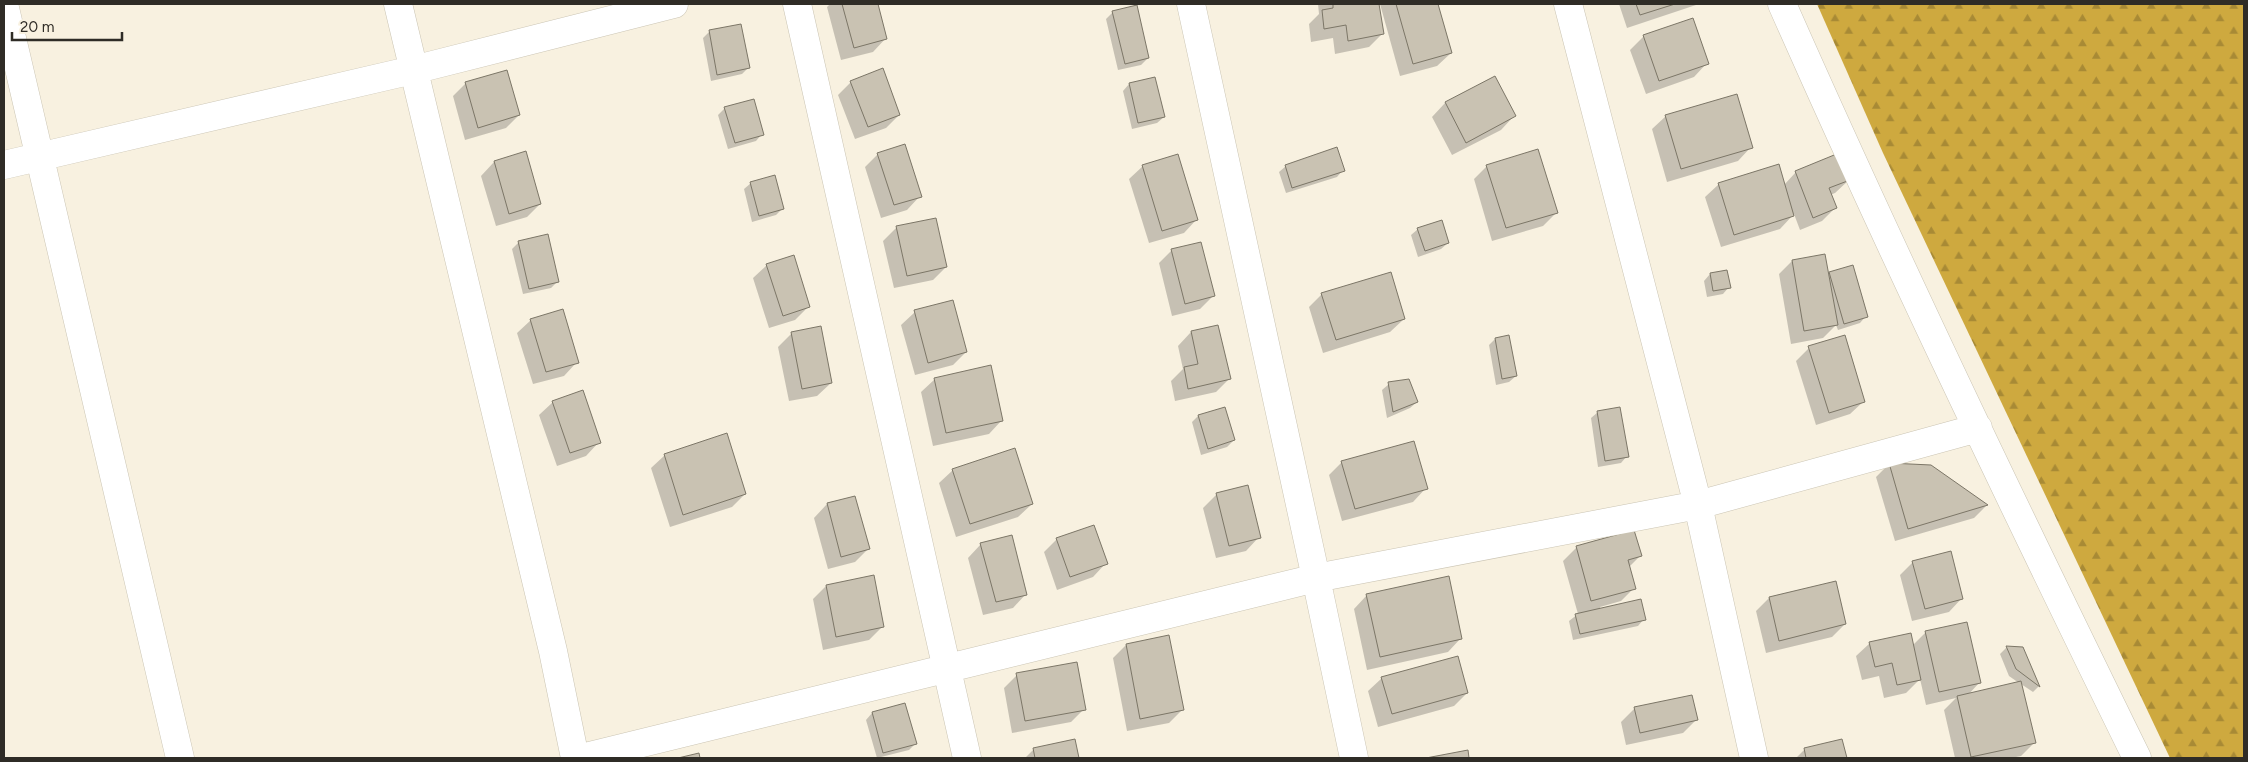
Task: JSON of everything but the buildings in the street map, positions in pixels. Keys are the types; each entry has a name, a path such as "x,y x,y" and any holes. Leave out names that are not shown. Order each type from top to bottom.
{"street":[{"path":"4,4 180,758"},
{"path":"398,4 553,652 575,758"},
{"path":"4,165 413,70 674,4"},
{"path":"797,4 967,758"},
{"path":"1190,4 1354,758"},
{"path":"1568,4 1698,505 1754,758"},
{"path":"1782,4 1978,428 2136,758"},
{"path":"581,758 1316,578 1698,505 1978,428"}],"green space":[{"path":"1817,4 2244,4 2244,758 2170,758 1883,153"}]}
